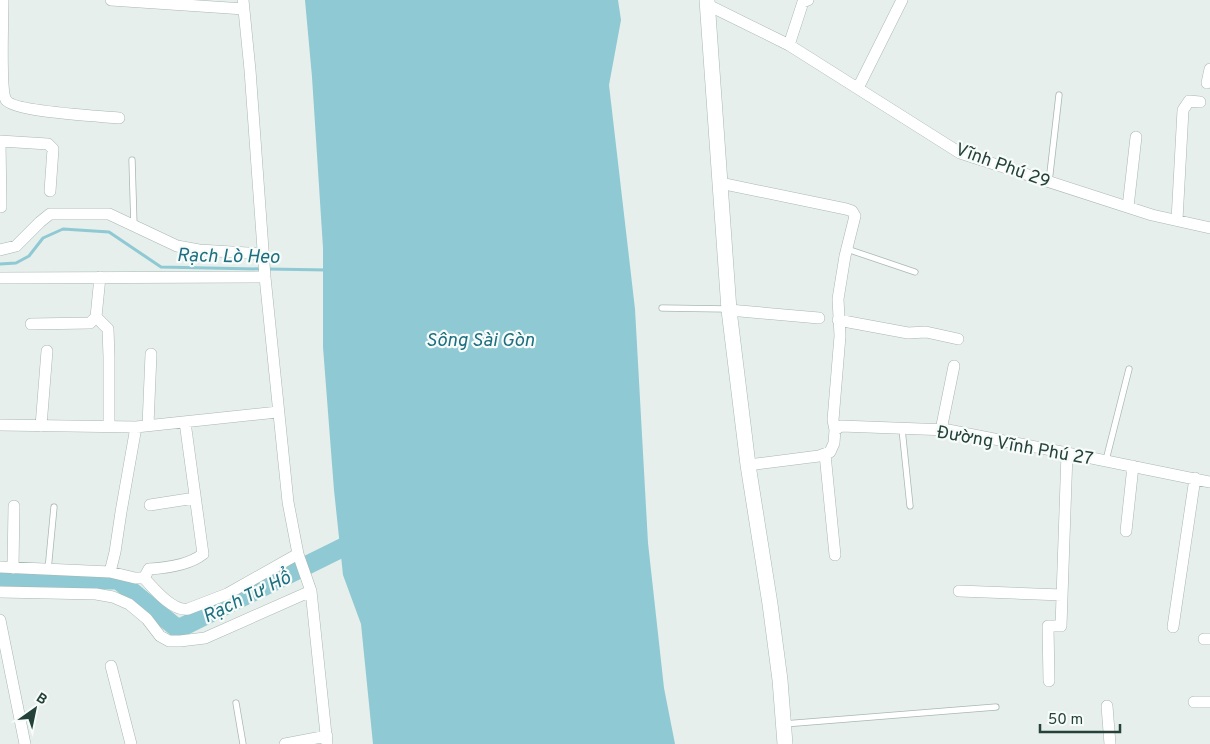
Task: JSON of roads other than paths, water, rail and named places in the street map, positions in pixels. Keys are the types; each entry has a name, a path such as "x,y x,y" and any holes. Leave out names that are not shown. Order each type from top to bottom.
{"street":[{"path":"3,0 1,75 4,98 10,104 28,109 119,118"},
{"path":"112,0 243,3 250,70 263,258 288,502 300,558 310,588 327,740 285,744"},
{"path":"789,45 803,2 808,0"},
{"path":"858,88 902,0"},
{"path":"708,7 729,310 748,465 780,680 785,744"},
{"name":"Vĩnh Phú 29","path":"708,7 789,45 960,153 1128,207 1210,228"},
{"path":"1206,84 1210,69"},
{"path":"1177,220 1183,110 1190,101 1200,102"},
{"path":"1128,207 1136,137"},
{"path":"1,207 0,141 48,144 53,150 50,191"},
{"path":"720,183 852,211 854,216 846,249 838,299 840,336 832,420 835,430 834,443 830,452 818,456 748,465"},
{"path":"0,250 16,246 50,214 91,216 109,214 177,246 263,258"},
{"path":"0,278 265,276"},
{"path":"30,324 90,324 96,316 100,278"},
{"path":"729,310 819,318"},
{"path":"96,316 108,329 109,426"},
{"path":"838,320 908,333 926,332 958,339"},
{"path":"41,426 47,351"},
{"path":"110,572 121,512 142,426 151,354"},
{"path":"941,430 954,366"},
{"path":"0,425 142,426 278,412"},
{"path":"144,578 149,569 195,560 203,554 185,422"},
{"name":"Đường Vĩnh Phú 27","path":"835,430 841,426 941,430 1067,452 1210,482"},
{"path":"1049,681 1048,626 1061,626 1067,452"},
{"path":"825,454 835,555"},
{"path":"1126,531 1133,466"},
{"path":"1173,627 1196,478"},
{"path":"150,505 195,498"},
{"path":"13,568 14,506"},
{"path":"0,567 110,572 134,578 144,578 159,594 176,607 188,610 227,594 300,558"},
{"path":"0,592 96,594 114,597 129,604 147,619 160,636 169,641 180,641 205,638 310,588"},
{"path":"959,591 1062,596"},
{"path":"0,620 25,744"},
{"path":"111,666 131,744"},
{"path":"1194,702 1210,702"},
{"path":"1107,706 1110,744"}],"lane":[{"path":"1050,182 1059,94"},
{"path":"132,160 134,226"},
{"path":"846,249 915,272"},
{"path":"662,308 729,310"},
{"path":"1106,460 1129,369"},
{"path":"902,429 910,506"},
{"path":"48,570 54,507"},
{"path":"236,703 243,744"},
{"path":"784,724 996,707"}],"water":[{"name":"Sông Sài Gòn","path":"305,0 618,0 621,20 609,85 635,309 648,543 664,688 675,744 373,744 361,624 343,575 334,490 323,347 323,248"}],"waterway":[{"name":"Rạch Lò Heo","path":"0,264 16,263 29,256 43,238 63,229 109,232 161,267 262,269"},
{"name":"Rạch Lò Heo","path":"268,269 327,270"},
{"name":"Rạch Tư Hổ","path":"0,579 118,580 178,629 362,538"}]}
